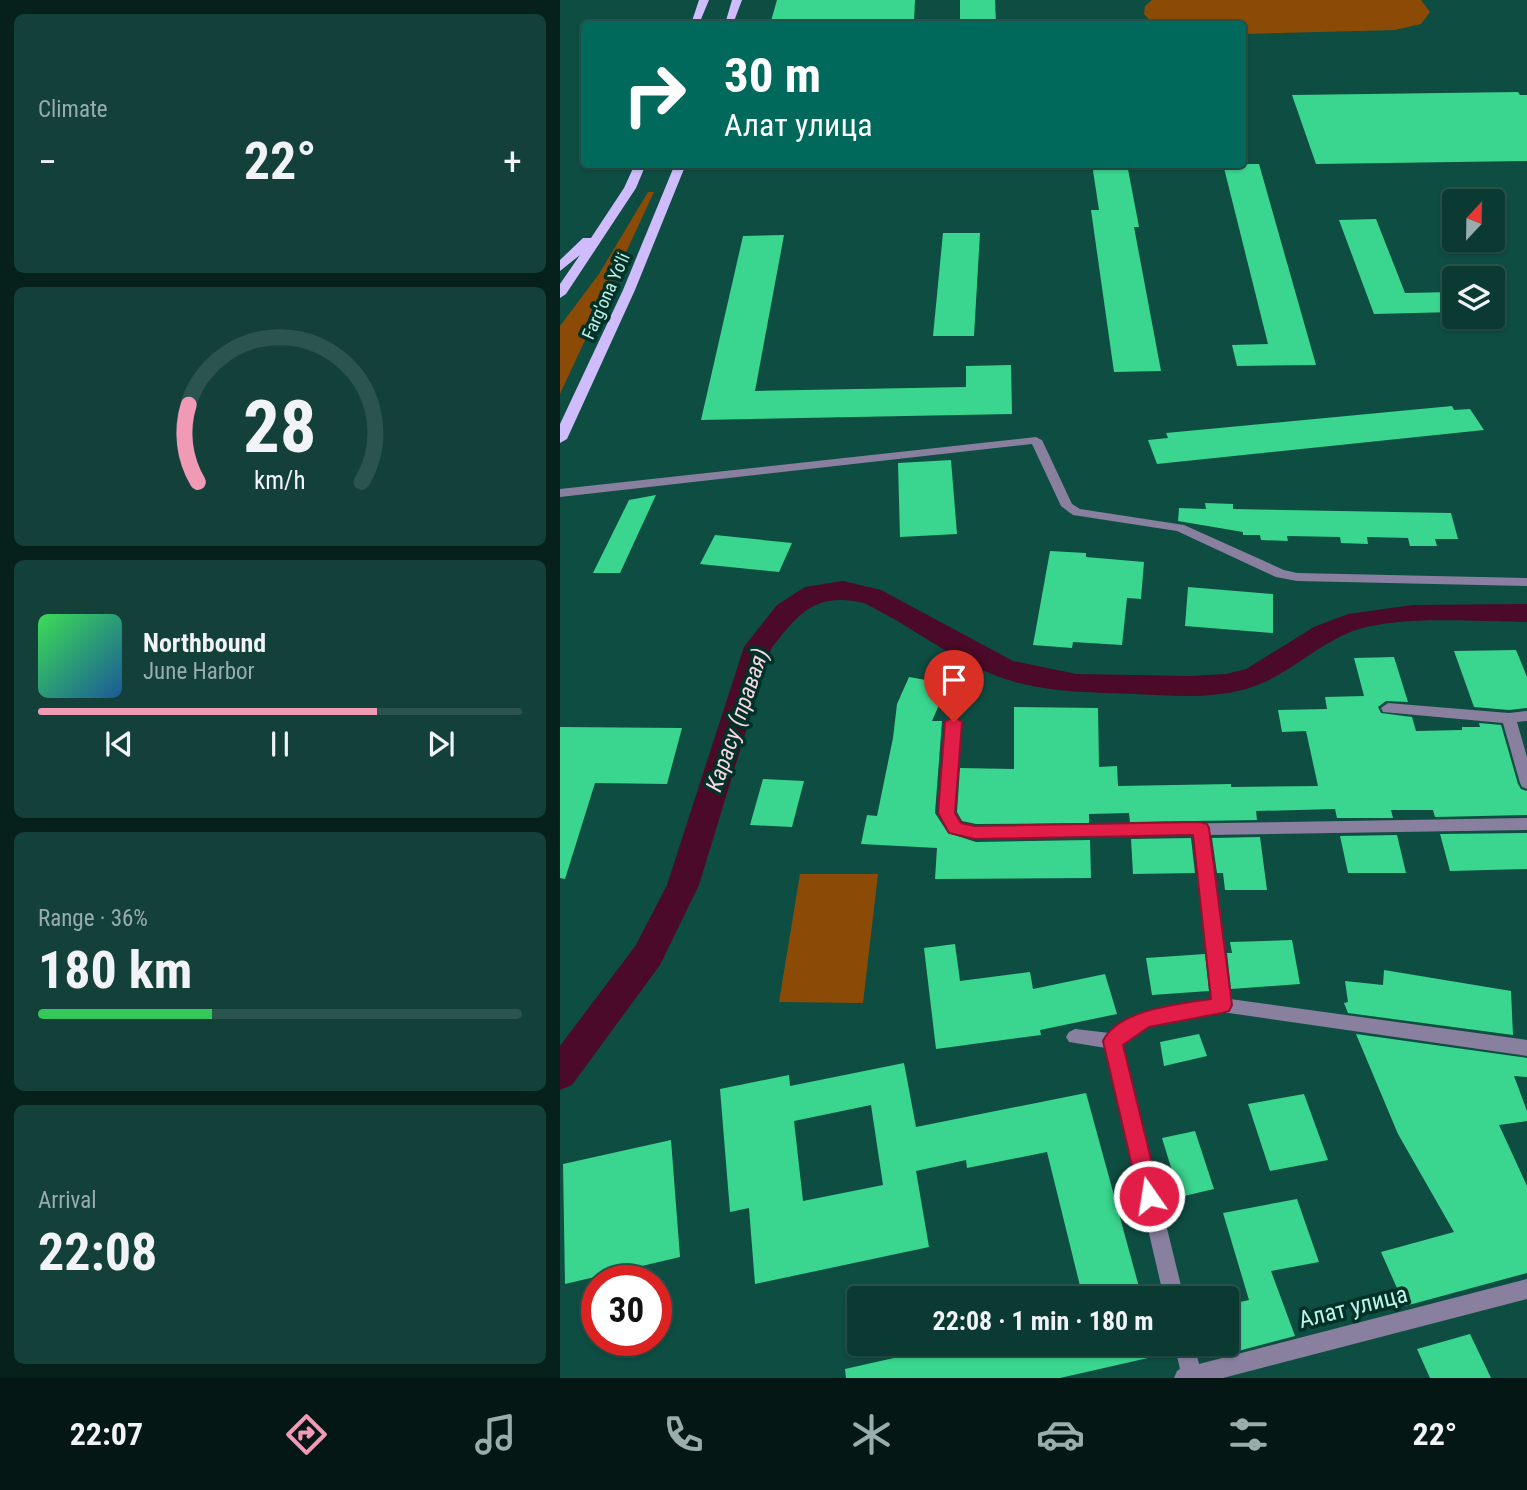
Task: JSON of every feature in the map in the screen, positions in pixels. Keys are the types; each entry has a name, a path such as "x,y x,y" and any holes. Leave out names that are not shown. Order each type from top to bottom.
{"main road":[{"path":"696,21 704,0"},
{"path":"730,21 737,0"},
{"name":"Farg'ona Yo'li","path":"560,294 612,216 639,168"},
{"name":"Farg'ona Yo'li","path":"560,439 629,290 679,168"},
{"path":"560,267 612,216"}],"street":[{"path":"560,493 1036,440 1067,506 1077,512 1180,528 1281,574 1317,579 1527,582"},
{"path":"1388,708 1509,718 1527,716"},
{"path":"1509,718 1527,783"},
{"path":"954,722 946,813 955,828 975,833 1527,824"},
{"path":"1200,828 1222,1005"},
{"path":"1074,1037 1113,1041 1144,1019 1222,1005 1527,1048"},
{"path":"1113,1041 1171,1286"},
{"name":"Алат улица","path":"1185,1356 1188,1377 1527,1289"}],"shaded area":[{"path":"1152,0 1421,0 1430,12 1421,24 1395,30 1246,34 1246,21 1151,21 1144,14 1145,6"},
{"path":"648,192 654,192 560,394 560,326 599,274"},
{"path":"800,874 878,874 863,1003 779,1002"}],"building":[{"path":"777,0 915,0 914,21 771,21"},
{"path":"960,0 995,0 996,21 960,21"},
{"path":"1518,92 1520,95 1527,95 1527,161 1316,164 1292,95"},
{"path":"1246,164 1259,164 1316,365 1237,366 1232,345 1268,344 1224,168 1246,168"},
{"path":"1093,168 1128,168 1139,227 1134,227 1161,371 1114,372 1091,210 1099,210"},
{"path":"1376,219 1405,293 1442,292 1442,312 1374,314 1339,220"},
{"path":"943,233 980,233 974,336 933,336"},
{"path":"784,235 755,391 966,387 966,366 1011,365 1012,414 701,420 743,236"},
{"path":"1452,406 1454,410 1470,409 1484,430 1157,464 1148,440 1168,438 1166,433"},
{"path":"951,460 957,534 900,537 898,463"},
{"path":"656,495 620,573 593,573 629,500"},
{"path":"1205,503 1233,504 1233,509 1451,513 1458,539 1435,539 1437,546 1410,546 1408,538 1367,537 1368,544 1341,543 1340,537 1287,536 1288,541 1261,540 1260,535 1243,535 1243,532 1178,521 1179,508 1206,509"},
{"path":"715,535 792,543 779,572 700,564"},
{"path":"1050,551 1086,553 1086,557 1144,562 1141,599 1127,598 1122,645 1073,642 1072,648 1033,645"},
{"path":"1188,587 1273,594 1273,633 1185,626"},
{"path":"1516,650 1527,677 1527,708 1509,710 1474,707 1454,651"},
{"path":"1394,657 1408,702 1386,701 1378,707 1381,713 1412,717 1416,731 1462,730 1462,727 1480,727 1479,723 1501,725 1518,784 1521,789 1527,791 1527,815 1435,817 1433,810 1391,810 1393,818 1337,818 1335,809 1256,811 1257,820 1130,822 1129,813 1089,814 1089,823 976,824 962,821 957,812 960,768 1014,769 1014,707 1098,708 1099,767 1117,766 1118,786 1318,786 1306,731 1282,732 1278,710 1327,709 1325,697 1364,696 1354,658"},
{"path":"909,677 948,684 932,721 942,721 935,813 948,833 976,842 1090,840 1091,878 935,879 937,848 861,844 867,815 877,816 897,704"},
{"path":"560,727 682,728 667,784 595,783 565,879 560,878"},
{"path":"763,779 804,781 792,827 750,825"},
{"path":"1527,833 1527,869 1450,871 1440,834"},
{"path":"1397,835 1406,873 1348,873 1340,836"},
{"path":"1260,837 1267,890 1225,890 1223,873 1217,873 1212,838"},
{"path":"1191,838 1195,873 1133,874 1131,839"},
{"path":"1292,940 1300,984 1231,989 1227,953 1232,953 1230,942"},
{"path":"955,944 960,981 1030,972 1033,989 1105,974 1117,1014 1040,1030 1041,1035 936,1049 924,948"},
{"path":"1205,954 1209,991 1152,995 1146,958"},
{"path":"1384,970 1511,991 1513,1035 1348,1013 1344,1003 1348,1002 1345,981 1383,985"},
{"path":"1199,1034 1207,1056 1164,1066 1160,1042"},
{"path":"1356,1034 1527,1058 1527,1077 1514,1076 1527,1111 1527,1121 1499,1125 1527,1186 1527,1273 1405,1306 1381,1252 1454,1232 1398,1134"},
{"path":"904,1063 916,1127 1086,1093 1139,1286 1080,1286 1047,1152 967,1168 966,1160 916,1171 929,1247 755,1284 749,1208 730,1212 720,1089 789,1075 790,1086","holes":["871,1105 883,1185 803,1201 794,1121"]},
{"path":"1304,1094 1328,1160 1270,1171 1248,1104"},
{"path":"1195,1131 1214,1189 1180,1197 1162,1138"},
{"path":"671,1140 680,1257 646,1265 581,1265 581,1280 565,1284 563,1164"},
{"path":"1297,1199 1319,1262 1271,1271 1295,1336 1239,1351 1239,1302 1249,1300 1223,1213"},
{"path":"1470,1334 1491,1378 1430,1378 1417,1349"},
{"path":"903,1356 1157,1356 1060,1378 846,1378 845,1369"}],"waterway":[{"name":"Карасу (правая)","path":"560,1074 648,955 683,885 758,647 786,611 814,593 843,589 872,596 902,610 963,648 1003,667 1036,677 1083,684 1226,684 1256,676 1324,634 1348,623 1368,618 1436,613 1527,613"}],"route":[{"path":"954,722 946,813 955,828 975,833 1200,828 1222,1005 1144,1019 1113,1041 1149,1196"}]}
